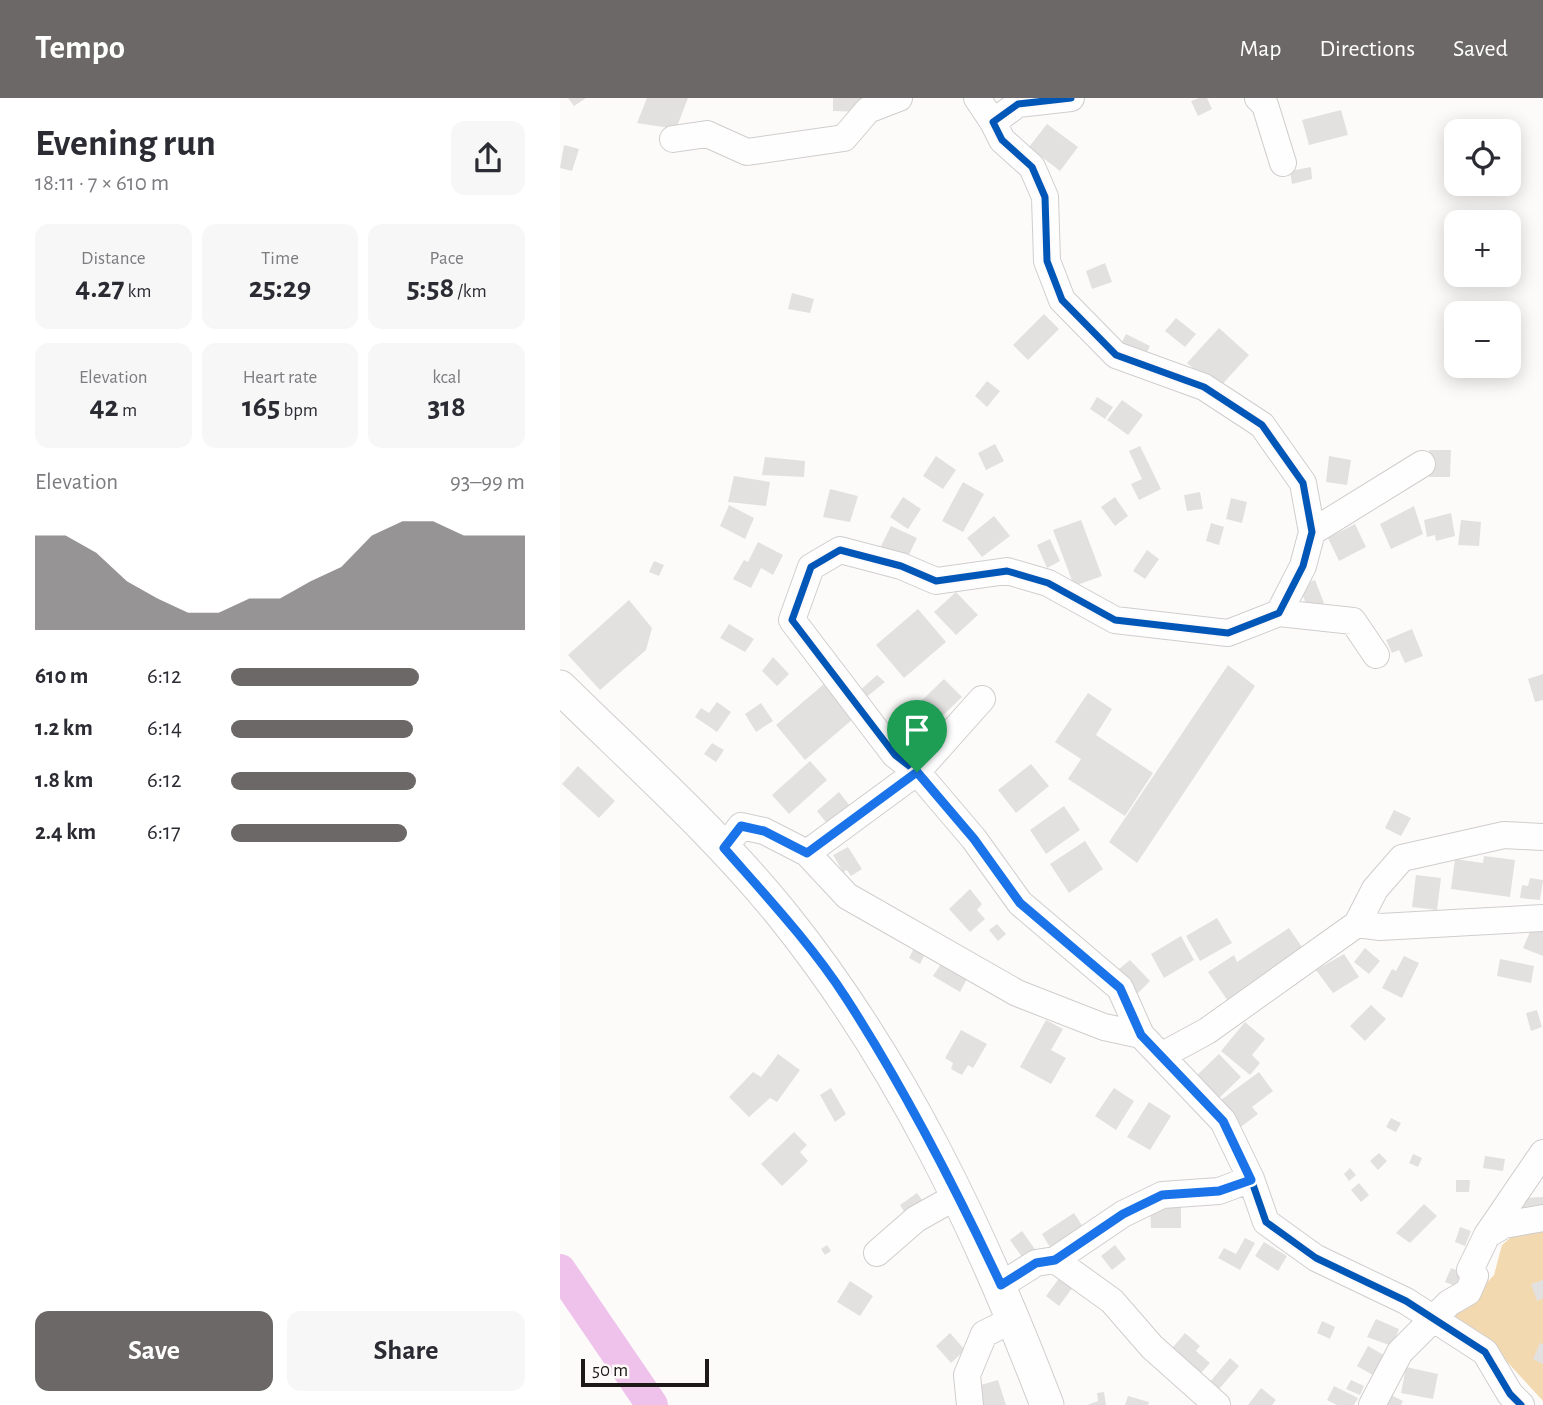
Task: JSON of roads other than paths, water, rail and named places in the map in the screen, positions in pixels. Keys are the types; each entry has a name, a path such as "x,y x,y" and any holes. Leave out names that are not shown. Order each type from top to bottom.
{"main road":[{"path":"560,687 724,848 784,916 845,996 959,1195 1001,1285 1047,1405"}],"street":[{"path":"673,139 707,134 747,152 844,138 868,110 899,98"},
{"path":"977,98 1002,140 1031,167 1045,197 1048,261 1062,300 1115,355 1204,387 1262,425 1303,483 1312,532 1303,566 1279,613"},
{"path":"993,122 1018,104 1071,98"},
{"path":"1258,98 1265,105 1283,163"},
{"path":"1312,532 1422,464"},
{"path":"1376,655 1353,621 1279,613 1228,633 1115,620 1048,583 1007,571 936,581 901,566 840,550 811,567 792,620 895,755 917,772 974,839 1020,903 1120,988 1141,1035 1223,1121 1251,1180 1266,1222 1316,1258 1406,1301 1485,1352 1510,1394 1521,1405"},
{"path":"807,853 917,772 982,699"},
{"path":"724,848 741,826 764,831 807,853 847,896 951,958 1017,993 1104,1027 1141,1035"},
{"path":"1161,1056 1207,1031 1357,924 1375,889 1402,858 1504,835 1543,836"},
{"path":"1357,924 1380,927 1543,918"},
{"path":"1372,1405 1400,1352 1432,1318 1468,1292 1475,1276 1470,1270 1487,1235 1543,1153"},
{"path":"1001,1285 1036,1263 1055,1260 1123,1214 1162,1195 1219,1191 1251,1180"},
{"path":"877,1253 916,1220 959,1195"},
{"path":"1487,1235 1504,1225 1543,1218"},
{"path":"1055,1260 1112,1301 1152,1347 1217,1405"},
{"path":"970,1405 967,1375 984,1334 1014,1319"}],"waterway":[{"path":"560,1270 652,1405"}]}
